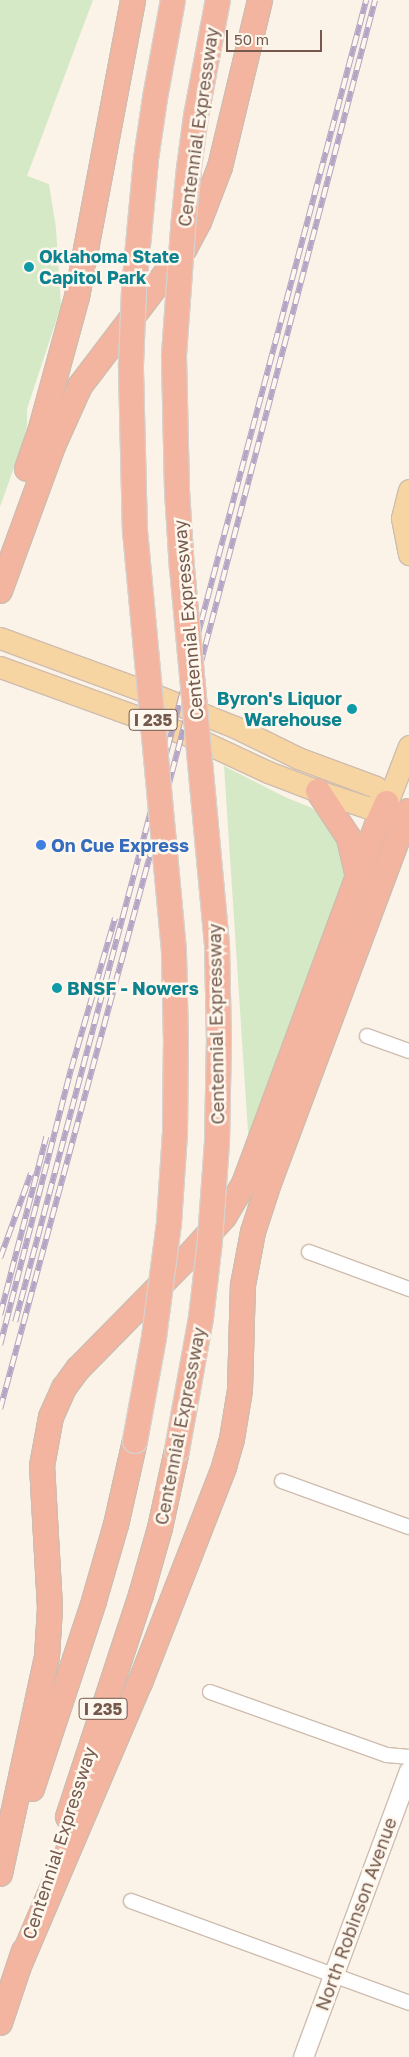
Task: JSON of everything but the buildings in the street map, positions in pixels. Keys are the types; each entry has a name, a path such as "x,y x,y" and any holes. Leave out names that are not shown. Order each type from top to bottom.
{"highway":[{"path":"0,544 40,432 77,297 133,0"},
{"name":"I 235","path":"0,1887 94,1600 116,1525 135,1441 154,1338 169,1222 175,1133 174,951 135,534 131,365 134,289 146,159 154,98 173,0"},
{"name":"Centennial Expressway","path":"0,2023 141,1594 160,1528 177,1450 201,1318 210,1240 217,1142 219,1041 216,935 178,517 174,355 181,246 189,168 196,116 218,0"},
{"path":"0,591 53,446 80,386 185,248 200,222 220,167 260,0"},
{"path":"318,791 348,838 358,877"},
{"path":"0,1874 47,1657 50,1582 42,1466 51,1417 64,1388 78,1368 186,1259 224,1217 233,1203 256,1154 358,877 403,809"},
{"path":"19,1966 140,1683 224,1467 232,1439 240,1390 243,1285 253,1232 403,809"}],"main road":[{"path":"409,490 402,518 409,554"},
{"path":"0,638 155,695 234,727 298,758 376,787 403,809"},
{"path":"0,667 190,736 268,772 318,791 369,808 403,809"},
{"path":"403,809 409,746"}],"street":[{"path":"367,1036 409,1051"},
{"path":"309,1252 409,1289"},
{"path":"282,1481 409,1527"},
{"path":"210,1692 387,1755 409,1757"},
{"name":"North Robinson Avenue","path":"303,2057 409,1770"},
{"path":"132,1901 409,2003"}],"green space":[{"name":"Oklahoma State Capitol Park","path":"0,0 93,0 27,176 49,184 56,228 61,306 27,409 27,426 22,445 0,507"},
{"path":"224,766 285,797 312,808 329,821 341,844 346,878 249,1147"}],"railway":[{"path":"15,1322 366,0"},
{"path":"0,1409 155,836 375,0"},
{"path":"0,1345 71,1069 115,918"},
{"path":"0,1315 46,1137"},
{"path":"0,1258 31,1173"}],"place":[{"name":"Oklahoma State Capitol Park","path":"29,267"},
{"name":"Byron's Liquor Warehouse","path":"352,709"},
{"name":"On Cue Express","path":"41,845"},
{"name":"BNSF - Nowers","path":"57,988"}]}
